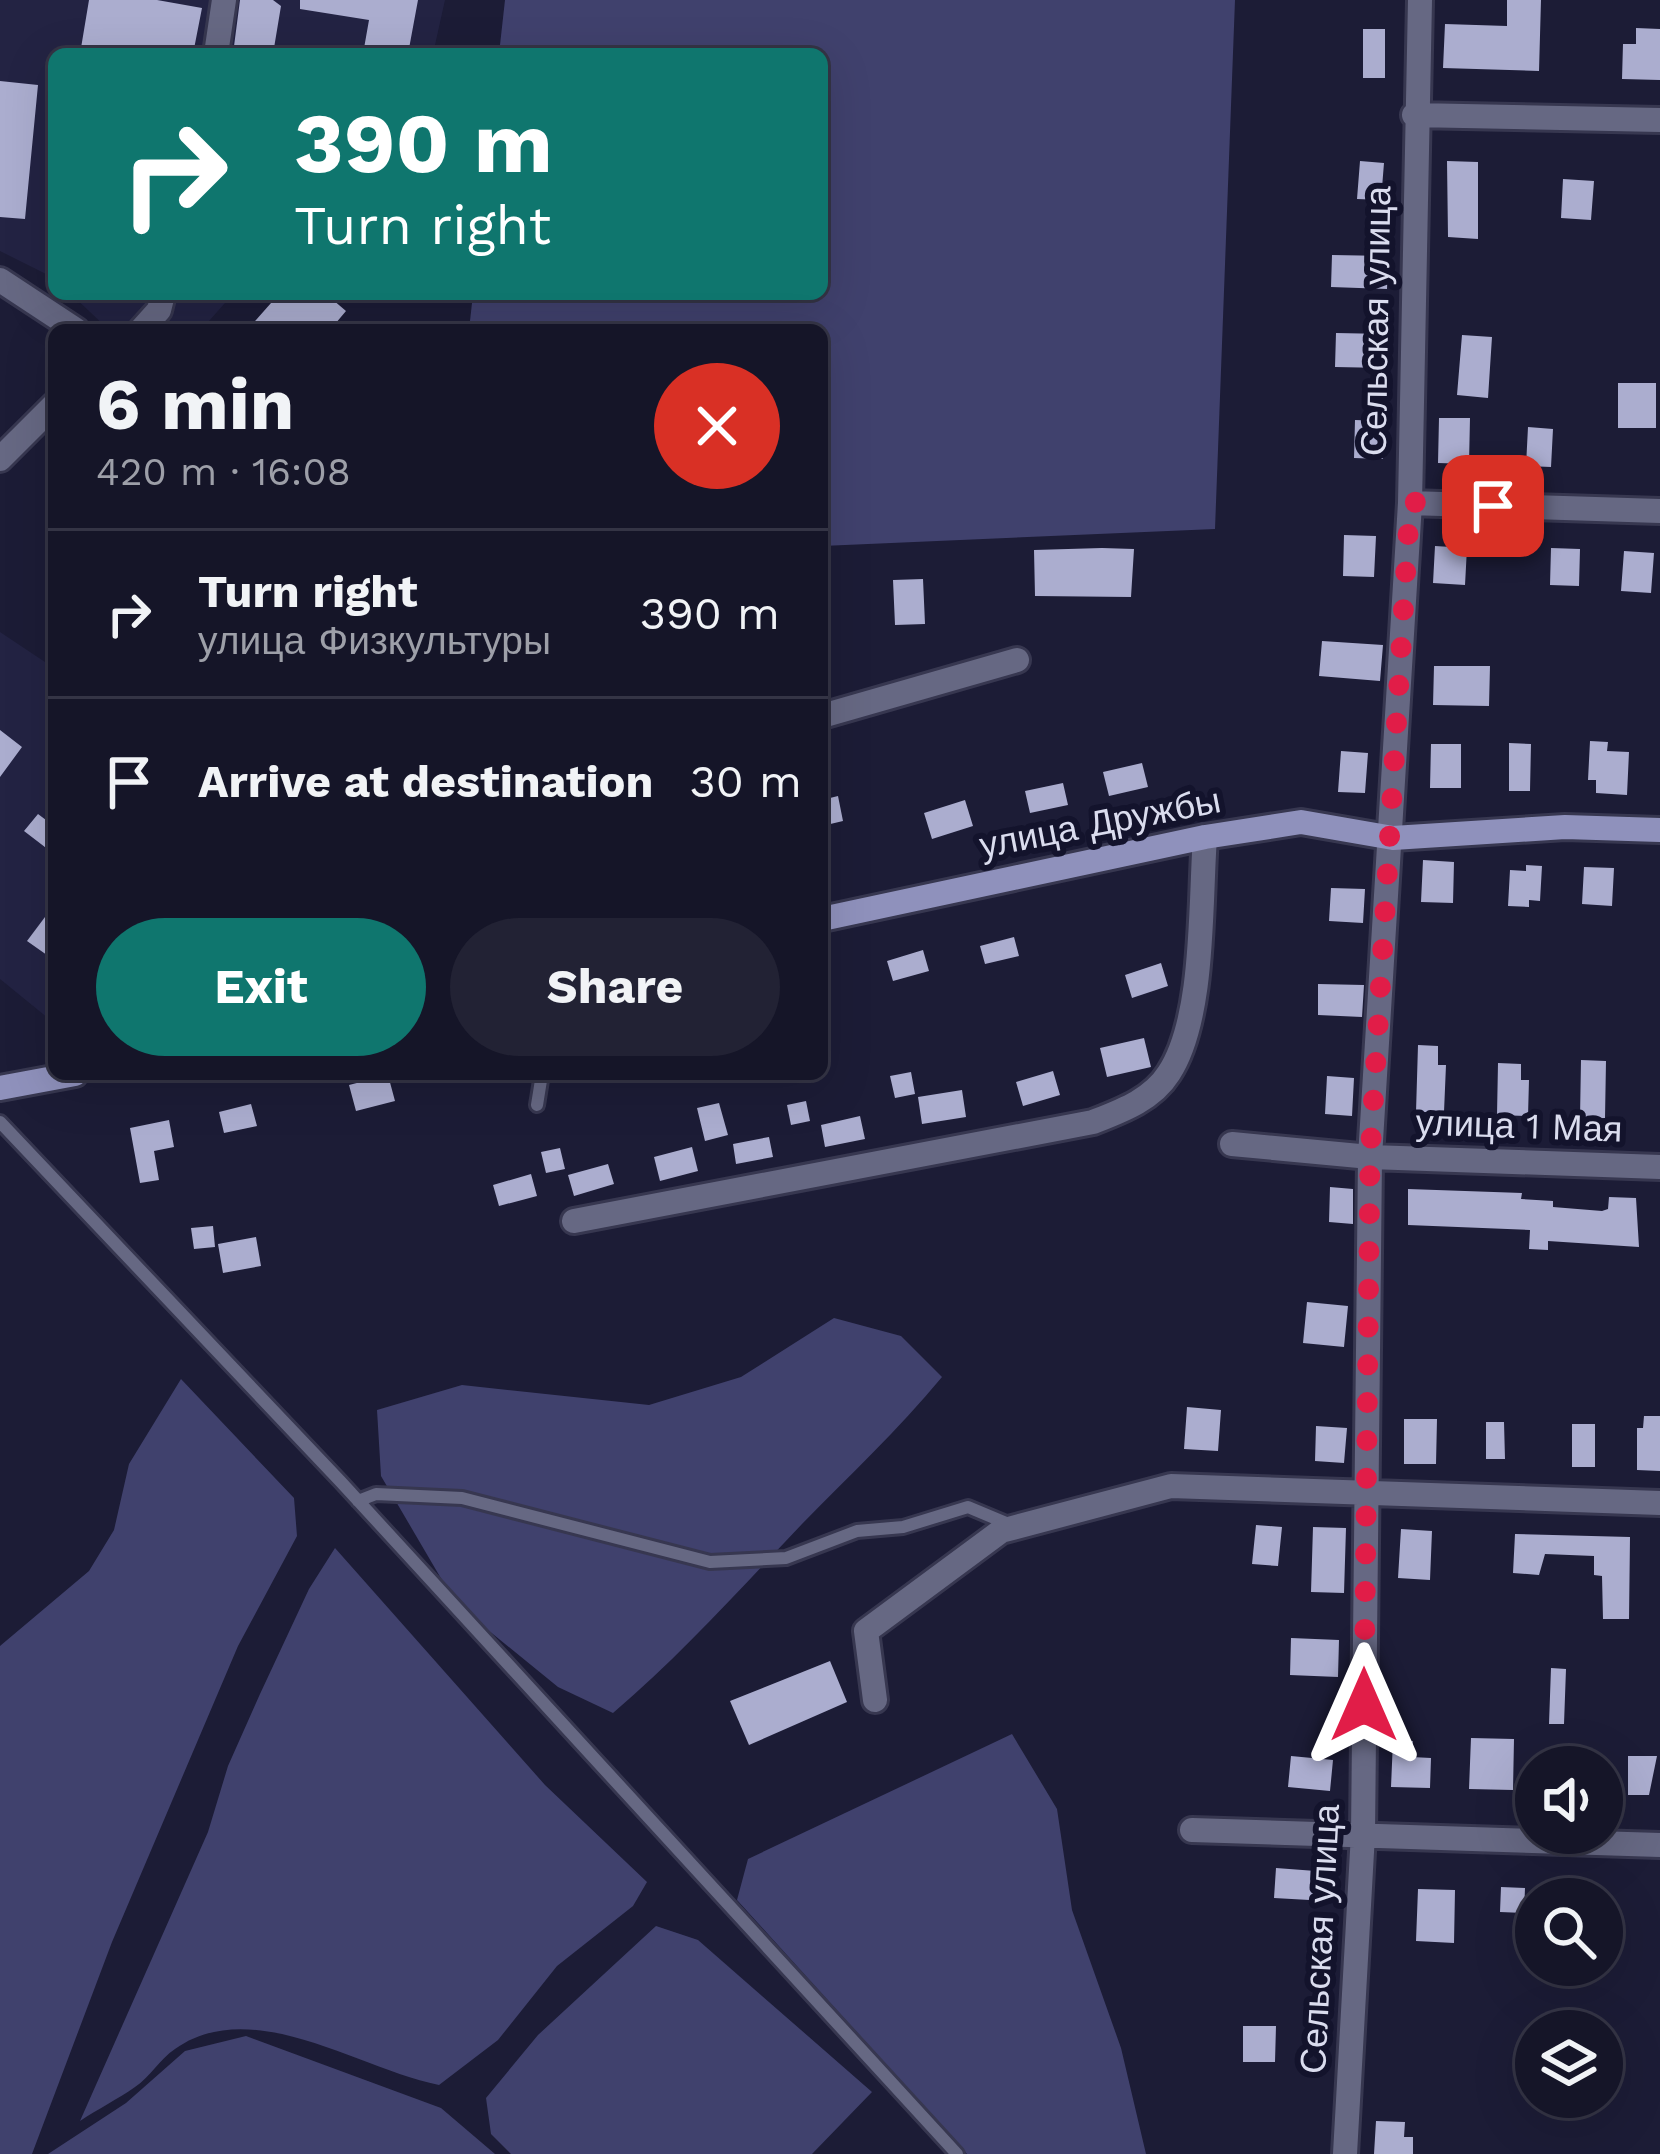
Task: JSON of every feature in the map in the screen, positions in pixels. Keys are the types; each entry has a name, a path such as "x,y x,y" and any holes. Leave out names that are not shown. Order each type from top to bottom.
{"street":[{"path":"217,48 224,0"},
{"name":"Сельская улица","path":"1345,2154 1363,1834 1370,1157 1410,502 1414,115 1420,0"},
{"path":"1414,115 1660,120"},
{"path":"0,280 67,324"},
{"path":"0,459 48,411"},
{"path":"1410,502 1660,511"},
{"path":"828,714 1017,660"},
{"name":"улица Дружбы","path":"828,918 1205,837 1301,822 1393,838 1565,827 1660,830"},
{"path":"574,1221 1070,1127 1139,1103 1168,1076 1184,1041 1205,837"},
{"path":"0,1088 48,1079"},
{"name":"улица 1 Мая","path":"1232,1144 1370,1157 1660,1167"},
{"path":"874,1700 866,1631 1001,1531 1171,1486 1660,1503"},
{"path":"1192,1830 1660,1845"}],"lane":[{"path":"537,1105 541,1080"},
{"path":"0,1122 358,1502 957,2154"},
{"path":"358,1502 376,1494 463,1498 710,1562 786,1558 857,1531 902,1527 968,1507 1017,1528"}],"shaded area":[{"path":"0,0 445,0 434,48 48,48 48,275 0,251"},
{"path":"505,0 1235,0 1215,529 828,546 828,324 470,324 472,300 828,300 828,48 500,48"},
{"path":"77,300 228,300 206,324 103,324"},
{"path":"0,632 48,664 48,1018 0,979"},
{"path":"834,1318 901,1336 942,1377 710,1621 613,1713 558,1687 456,1604 381,1476 377,1410 462,1385 649,1405 741,1377"},
{"path":"181,1379 294,1498 297,1536 238,1646 112,1942 32,2154 0,2154 0,1646 89,1571 114,1530 129,1464"},
{"path":"335,1548 545,1785 647,1882 633,1906 557,1966 498,2040 439,2085 306,2040 237,2029 205,2034 175,2049 140,2083 80,2121 208,1832 228,1766 260,1694 309,1589"},
{"path":"1012,1734 1057,1809 1072,1910 1121,2048 1146,2154 967,2154 737,1900 748,1859"},
{"path":"656,1926 698,1940 872,2092 812,2154 511,2154 491,2134 486,2098 538,2035"},
{"path":"246,2036 441,2108 495,2154 48,2154 126,2103 185,2051"}],"building":[{"path":"89,0 157,0 202,8 194,48 81,48"},
{"path":"240,0 273,0 281,6 274,48 234,48"},
{"path":"300,0 418,0 409,48 364,48 369,20 300,9"},
{"path":"1507,0 1541,0 1539,71 1443,68 1445,24 1507,26"},
{"path":"1636,28 1660,29 1660,80 1622,79 1623,44 1636,44"},
{"path":"1363,29 1385,29 1385,78 1363,78"},
{"path":"0,81 38,85 25,219 0,217"},
{"path":"1360,161 1384,163 1381,200 1357,199"},
{"path":"1447,161 1478,162 1478,239 1448,237"},
{"path":"1563,179 1594,181 1591,220 1561,218"},
{"path":"1332,255 1388,256 1387,289 1331,287"},
{"path":"274,300 333,300 346,311 335,324 252,324"},
{"path":"1336,333 1386,334 1385,368 1335,367"},
{"path":"1462,335 1492,337 1488,398 1457,395"},
{"path":"1618,383 1656,383 1656,428 1618,428"},
{"path":"1439,418 1470,418 1469,464 1438,463"},
{"path":"1355,420 1384,421 1383,459 1354,458"},
{"path":"1528,427 1553,429 1551,467 1526,466"},
{"path":"1344,535 1376,536 1374,577 1343,576"},
{"path":"1435,546 1467,548 1465,585 1433,583"},
{"path":"1551,548 1580,549 1579,586 1550,585"},
{"path":"1134,549 1131,597 1035,596 1034,550"},
{"path":"1624,551 1654,553 1651,593 1621,591"},
{"path":"923,579 925,624 895,625 893,580"},
{"path":"1322,641 1383,645 1380,681 1319,676"},
{"path":"1434,666 1490,666 1489,706 1433,705"},
{"path":"0,730 22,747 0,777"},
{"path":"1590,741 1608,742 1607,751 1629,752 1627,795 1596,793 1596,780 1588,780"},
{"path":"1509,743 1531,744 1530,791 1509,791"},
{"path":"1431,744 1461,744 1461,788 1430,788"},
{"path":"1341,751 1368,753 1365,793 1338,792"},
{"path":"1142,763 1148,787 1109,796 1103,772"},
{"path":"1063,783 1068,805 1030,813 1025,791"},
{"path":"838,796 843,821 828,825 828,798"},
{"path":"965,800 973,826 932,839 924,813"},
{"path":"38,814 48,822 48,849 24,831"},
{"path":"1423,860 1454,862 1453,903 1421,902"},
{"path":"1526,865 1542,866 1540,901 1529,900 1529,907 1508,906 1510,870 1526,871"},
{"path":"1584,867 1614,868 1612,906 1582,904"},
{"path":"1331,888 1365,889 1363,923 1329,921"},
{"path":"48,913 48,956 27,941"},
{"path":"1014,937 1019,956 985,964 980,946"},
{"path":"923,950 929,971 893,981 887,961"},
{"path":"1161,963 1168,986 1132,998 1125,975"},
{"path":"1318,984 1364,985 1362,1017 1318,1015"},
{"path":"1144,1038 1151,1067 1107,1077 1100,1048"},
{"path":"1418,1045 1438,1046 1438,1065 1446,1065 1444,1112 1416,1112"},
{"path":"1581,1060 1606,1061 1605,1118 1580,1118"},
{"path":"1498,1063 1521,1064 1521,1080 1529,1080 1528,1116 1497,1115"},
{"path":"1053,1071 1060,1095 1023,1106 1016,1082"},
{"path":"911,1072 915,1094 895,1098 890,1076"},
{"path":"1327,1076 1354,1078 1352,1116 1325,1114"},
{"path":"389,1080 395,1101 356,1111 349,1085"},
{"path":"962,1090 966,1117 922,1124 918,1097"},
{"path":"806,1101 810,1121 791,1125 787,1105"},
{"path":"719,1103 728,1135 705,1141 697,1108"},
{"path":"251,1104 257,1126 224,1133 219,1112"},
{"path":"860,1116 865,1139 825,1147 821,1125"},
{"path":"169,1120 174,1147 154,1151 159,1180 140,1183 130,1128"},
{"path":"769,1137 773,1157 736,1164 733,1144"},
{"path":"692,1147 698,1171 660,1181 654,1157"},
{"path":"560,1148 565,1169 546,1173 541,1152"},
{"path":"608,1164 614,1184 574,1196 568,1175"},
{"path":"531,1174 537,1196 499,1206 493,1185"},
{"path":"1330,1187 1353,1189 1353,1224 1329,1222"},
{"path":"1408,1189 1522,1193 1521,1199 1553,1201 1553,1207 1602,1211 1608,1209 1609,1197 1636,1198 1639,1247 1548,1241 1548,1250 1529,1249 1530,1230 1408,1225"},
{"path":"213,1226 215,1247 194,1249 191,1228"},
{"path":"256,1237 261,1266 223,1273 218,1244"},
{"path":"1307,1302 1348,1306 1344,1347 1303,1343"},
{"path":"1187,1407 1221,1410 1218,1451 1184,1449"},
{"path":"1644,1416 1660,1416 1660,1471 1637,1470 1637,1428 1643,1428"},
{"path":"1404,1419 1437,1419 1436,1464 1404,1464"},
{"path":"1486,1422 1504,1422 1505,1459 1486,1459"},
{"path":"1572,1424 1595,1424 1595,1467 1572,1467"},
{"path":"1316,1426 1347,1428 1344,1463 1315,1461"},
{"path":"1256,1525 1282,1527 1278,1566 1252,1564"},
{"path":"1313,1527 1346,1528 1344,1593 1311,1592"},
{"path":"1401,1529 1432,1531 1430,1580 1398,1578"},
{"path":"1515,1534 1630,1537 1629,1619 1603,1619 1602,1576 1594,1575 1594,1556 1545,1554 1539,1575 1513,1573"},
{"path":"1291,1638 1339,1640 1338,1677 1290,1675"},
{"path":"830,1661 847,1702 749,1745 730,1701"},
{"path":"1551,1668 1566,1669 1564,1724 1549,1724"},
{"path":"1471,1738 1514,1739 1513,1790 1469,1789"},
{"path":"1393,1740 1413,1741 1412,1757 1431,1758 1430,1788 1391,1787"},
{"path":"1291,1756 1333,1760 1330,1791 1288,1787"},
{"path":"1628,1756 1657,1756 1649,1795 1628,1795"},
{"path":"1276,1868 1329,1872 1327,1901 1274,1898"},
{"path":"1501,1887 1515,1888 1515,1913 1500,1912"},
{"path":"1418,1889 1455,1890 1454,1943 1416,1941"},
{"path":"1243,2026 1276,2026 1275,2062 1243,2062"},
{"path":"1376,2121 1405,2122 1404,2137 1413,2137 1413,2154 1374,2154"}],"route":[{"path":"1364,1705 1370,1157 1410,502 1493,506"}]}
